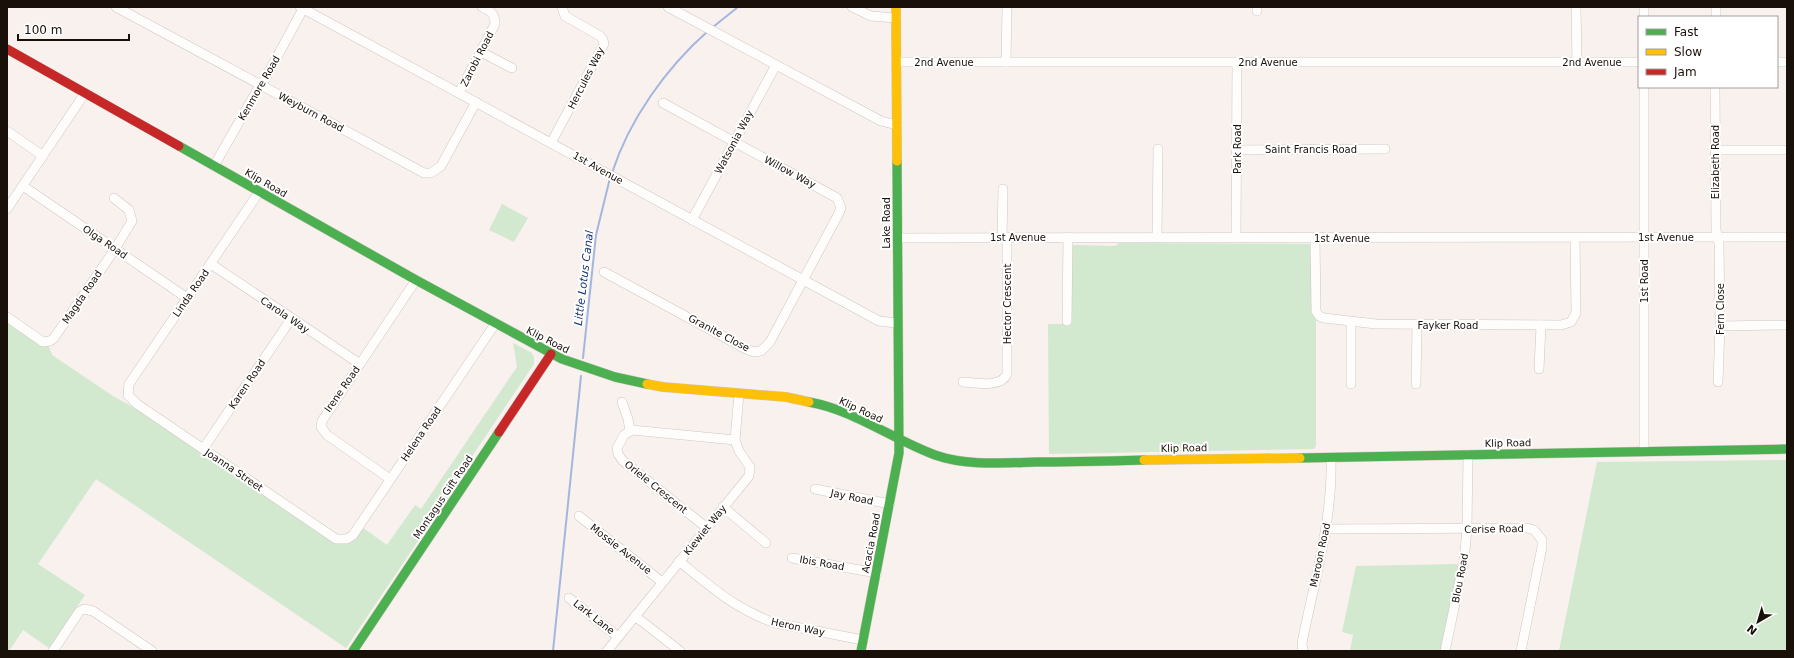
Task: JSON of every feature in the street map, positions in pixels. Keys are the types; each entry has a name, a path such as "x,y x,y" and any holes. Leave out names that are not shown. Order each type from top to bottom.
{"street":[{"name":"Weyburn Road","path":"116,7 417,170 428,174 437,170 441,166 476,102"},
{"name":"Zarobi Road","path":"459,93 495,24 495,17 492,12 482,7"},
{"name":"Hercules Way","path":"551,143 604,44 600,36 565,16 562,7"},
{"path":"668,7 881,122 897,124"},
{"path":"852,7 871,16 896,18"},
{"name":"Lake Road","path":"896,7 897,324 899,439"},
{"path":"1006,7 1006,62"},
{"path":"1576,7 1577,62"},
{"name":"Kenmore Road","path":"214,166 260,85 265,79 301,8"},
{"name":"1st Avenue","path":"301,8 879,320 897,324"},
{"name":"Klip Road","path":"7,49 259,192 551,354 591,370 663,387 786,397 822,404 850,415 899,439 945,457 976,462 1331,458 1787,449"},
{"path":"480,52 512,68"},
{"name":"2nd Avenue","path":"897,62 1638,62"},
{"name":"Park Road","path":"1236,236 1237,62"},
{"name":"Watsonia Way","path":"692,220 776,65"},
{"name":"1st Road","path":"1644,88 1644,451"},
{"name":"Elizabeth Road","path":"1715,88 1716,230 1718,237"},
{"path":"7,209 85,93"},
{"name":"Willow Way","path":"662,103 837,198 840,204 838,215 804,279"},
{"path":"7,131 43,156"},
{"path":"1157,237 1158,149"},
{"name":"Saint Francis Road","path":"1236,150 1385,149"},
{"path":"1715,150 1787,150"},
{"name":"Olga Road","path":"23,186 187,298"},
{"name":"Hector Crescent","path":"963,382 998,383 1006,377 1003,189"},
{"name":"Linda Road","path":"128,395 129,384 259,192"},
{"name":"Magda Road","path":"7,317 43,342 47,342 54,338 115,249 132,221 129,210 114,198"},
{"name":"1st Avenue","path":"897,238 1236,236 1315,238 1787,237"},
{"path":"1067,321 1068,237"},
{"name":"Fern Close","path":"1718,237 1720,326 1718,382"},
{"name":"Fayker Road","path":"1315,238 1316,311 1319,316 1324,318 1351,322 1541,325 1568,324 1574,318 1576,313 1575,238"},
{"name":"Carola Way","path":"211,264 360,364"},
{"name":"Granite Close","path":"604,272 754,352 761,351 770,342 804,279"},
{"name":"Irene Road","path":"390,479 327,435 321,427 324,415 416,280"},
{"name":"Karen Road","path":"203,449 291,319"},
{"path":"1351,322 1351,384"},
{"name":"Helena Road","path":"343,540 353,535 495,324"},
{"path":"1416,384 1417,324"},
{"path":"1539,369 1541,325"},
{"path":"1720,326 1787,325"},
{"name":"Montagus Gift Road","path":"352,651 551,354"},
{"path":"622,402 628,419 630,431 640,430 735,440 739,394"},
{"name":"Joanna Street","path":"128,395 136,404 336,539 343,540"},
{"name":"Oriele Crescent","path":"630,431 624,435 617,448 618,454 623,461 707,528"},
{"name":"Acacia Road","path":"861,651 890,504 899,439"},
{"name":"Kiewiet Way","path":"607,651 707,528 750,472 735,440"},
{"name":"Blou Road","path":"1445,651 1464,561 1467,530 1468,455"},
{"name":"Maroon Road","path":"1303,651 1302,643 1327,529 1332,486 1331,458"},
{"name":"Jay Road","path":"815,489 890,504"},
{"path":"723,507 766,543"},
{"name":"Mossie Avenue","path":"579,516 662,582"},
{"name":"Cerise Road","path":"1327,529 1467,530 1527,528 1534,530 1542,540 1521,651"},
{"name":"Ibis Road","path":"792,558 877,573"},
{"name":"Heron Way","path":"679,561 730,603 763,619 775,623 863,640"},
{"name":"Lark Lane","path":"570,598 618,637"},
{"path":"53,651 79,612 84,609 93,611 141,648 152,651"},
{"path":"635,616 680,651"}],"green space":[{"path":"502,204 528,218 514,242 489,230"},
{"path":"1119,243 1310,244 1316,319 1316,446 1314,449 1049,454 1048,324 1072,324 1072,316 1070,312 1072,245 1115,246"},
{"path":"7,320 48,344 52,355 113,396 140,411 338,543 345,542 354,536 362,527 387,545 415,505 421,509 517,367 513,343 532,353 534,364 469,461 459,480 346,648 96,479 38,564 85,595 49,648 23,630 9,651 7,651"},
{"path":"1787,460 1787,651 1559,651 1597,462"},
{"path":"1459,564 1442,651 1350,651 1353,635 1342,632 1356,566"}],"waterway":[{"name":"Little Lotus Canal","path":"713,27 738,7"},
{"name":"Little Lotus Canal","path":"612,173 628,134 651,96 678,61 708,31"},
{"name":"Little Lotus Canal","path":"583,358 596,235 610,178"},
{"name":"Little Lotus Canal","path":"553,651 581,376"}],"traffic: fast":[{"path":"179,146 416,280 562,359 615,377 647,384"},
{"path":"861,651 899,453 897,161"},
{"path":"809,402 842,411 935,455 959,461 997,463 1144,460"},
{"path":"353,651 499,432"},
{"path":"1300,458 1787,449"}],"traffic: slow":[{"path":"896,7 897,161"},
{"path":"647,384 663,387 786,397 809,402"},
{"path":"1144,460 1300,458"}],"traffic: jam":[{"path":"7,49 179,146"},
{"path":"499,432 551,354"}]}
